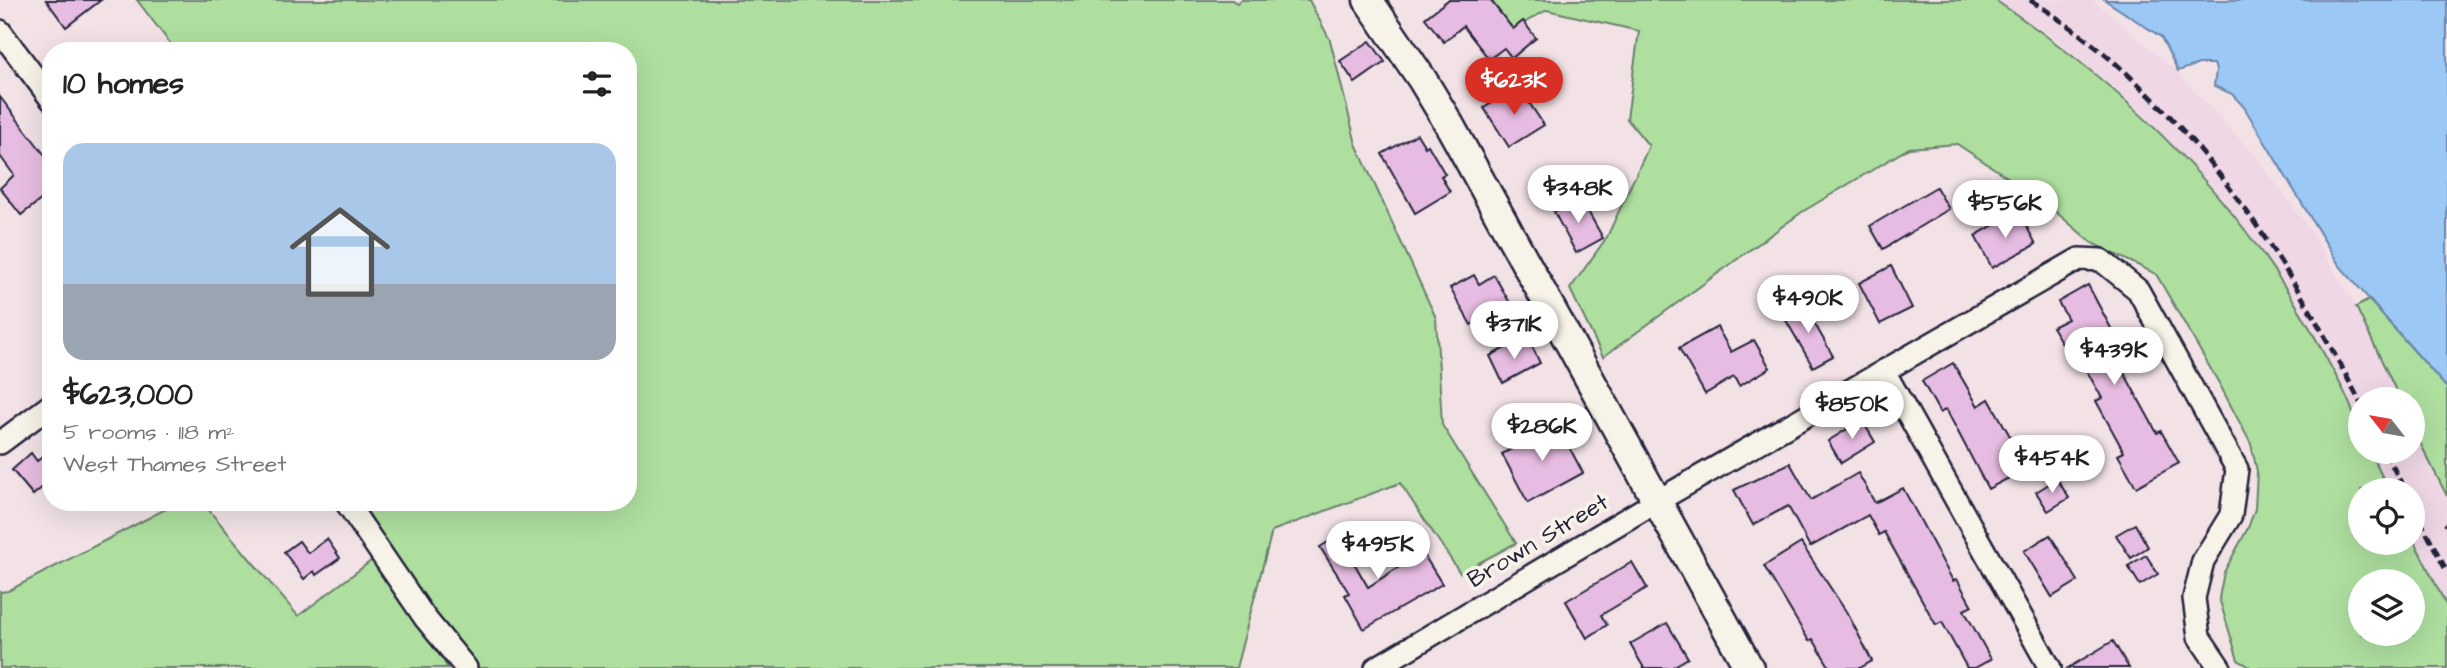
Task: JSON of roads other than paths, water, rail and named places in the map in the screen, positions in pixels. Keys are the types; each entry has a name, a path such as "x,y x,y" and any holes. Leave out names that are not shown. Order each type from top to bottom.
{"main road":[{"path":"1368,0 1415,67 1449,124 1655,502 1749,668"}],"street":[{"path":"0,31 42,87"},
{"name":"Brown Street","path":"1376,668 1655,502 2079,259 2101,260 2138,290 2237,469 2231,516 2203,561 2194,598 2199,637 2220,668"},
{"path":"1884,371 2050,668"},
{"path":"0,443 42,412"},
{"path":"352,511 425,618 467,668"}],"water":[{"path":"2105,0 2447,0 2447,388 2339,265 2244,107 2232,94 2214,86 2214,64 2199,64 2178,71 2161,37"}],"railway":[{"path":"2030,0 2085,38 2135,82 2181,129 2223,179 2297,288 2352,387"},
{"path":"2391,464 2399,478"},
{"path":"2425,529 2447,572"}]}
